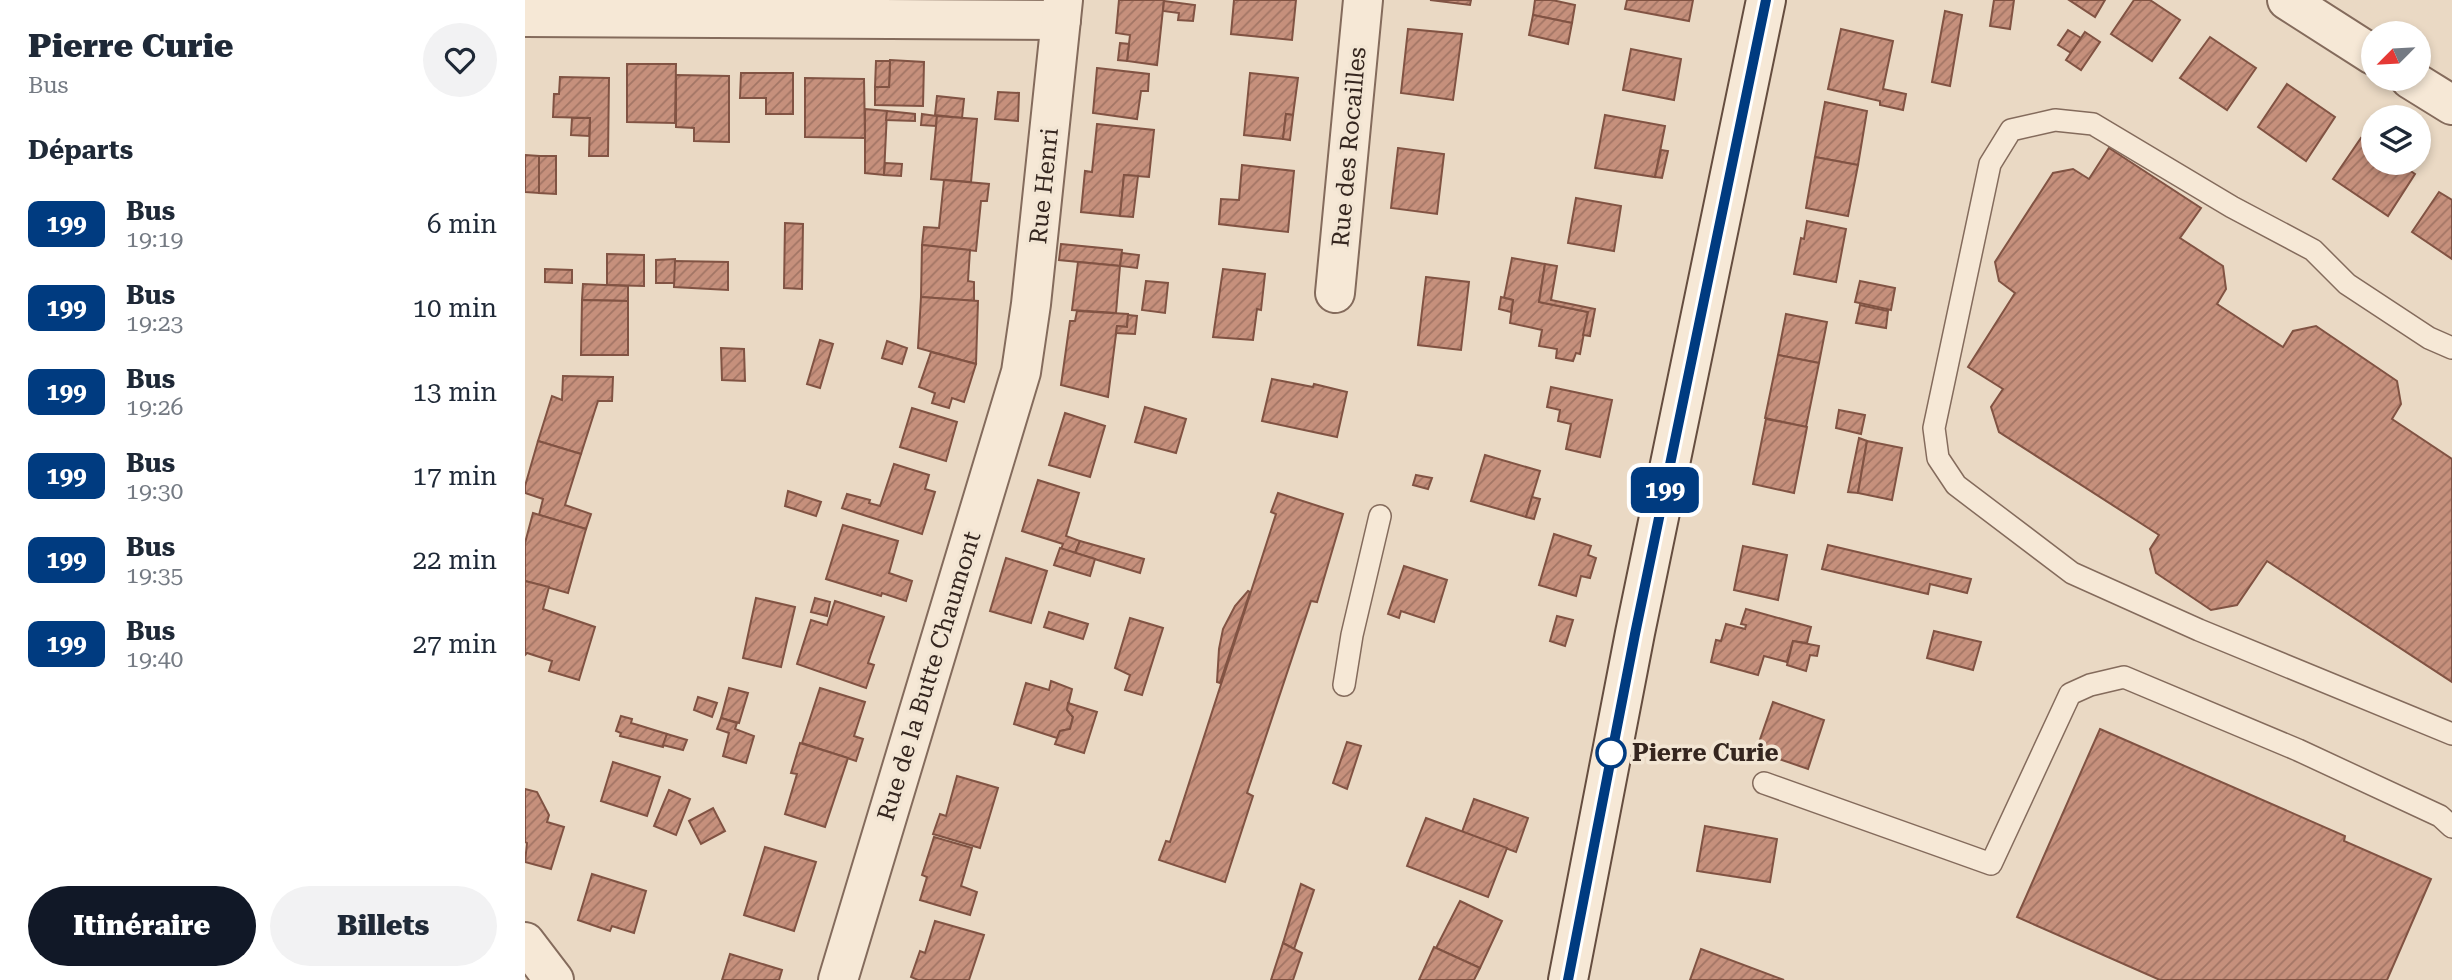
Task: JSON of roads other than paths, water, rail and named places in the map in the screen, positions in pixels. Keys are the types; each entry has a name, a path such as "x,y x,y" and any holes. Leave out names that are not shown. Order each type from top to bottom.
{"street":[{"name":"Rue des Rocailles","path":"1335,293 1363,0"},
{"path":"1568,980 1635,634 1766,0"},
{"path":"2287,0 2361,47"},
{"path":"525,17 1062,10"},
{"name":"Rue Henri","path":"1021,372 1031,304 1062,10"},
{"path":"2429,91 2452,105"},
{"name":"Rue de la Butte Chaumont","path":"838,980 1021,372"},
{"path":"525,942 554,980"}],"lane":[{"path":"2452,348 2429,338 2347,284 2313,250 2232,207 2092,124 2055,120 2011,130 1990,164 1934,428 1938,457 1956,485 2073,573 2199,629 2452,734"},
{"path":"1344,685 1352,635 1380,516"},
{"path":"1764,783 1991,864 2070,694 2090,685 2125,677 2310,756 2440,816 2452,827"}],"place":[{"name":"Pierre Curie","path":"1611,753"}]}
